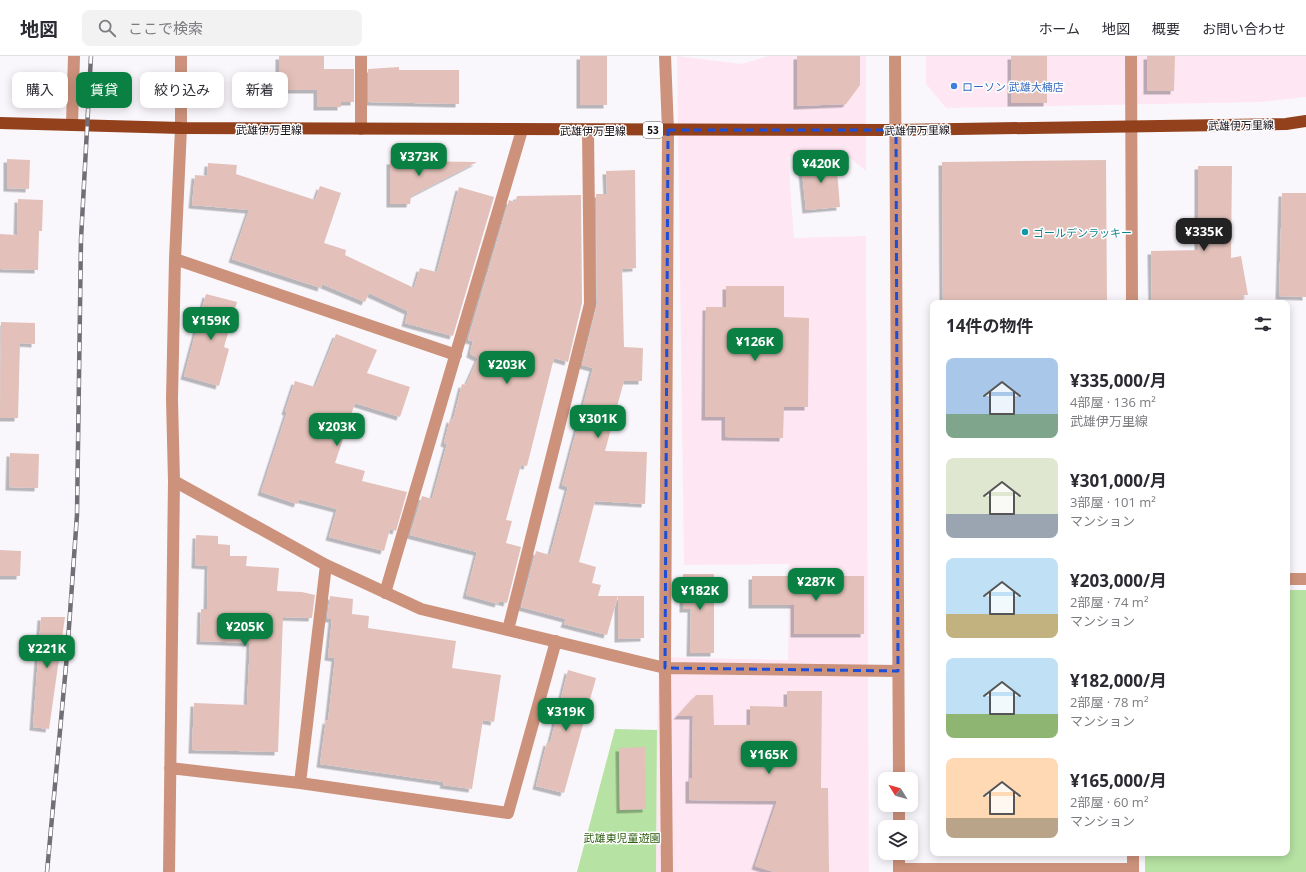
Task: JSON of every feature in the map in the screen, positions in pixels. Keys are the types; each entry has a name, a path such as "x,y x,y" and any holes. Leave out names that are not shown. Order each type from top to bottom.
{"main road":[{"name":"武雄伊万里線","path":"0,123 181,128 896,130 1286,124 1306,121"}],"street":[{"path":"72,125 74,56"},
{"path":"169,872 174,480 172,399 175,259 181,128 181,56"},
{"path":"361,56 361,129"},
{"path":"665,56 668,130 665,668 667,872"},
{"path":"895,56 899,772"},
{"path":"1132,56 1132,300"},
{"path":"386,593 522,130"},
{"path":"508,630 590,304 588,130"},
{"path":"175,259 456,355"},
{"path":"174,480 326,565 421,609 665,668 898,671"},
{"path":"300,783 326,565"},
{"path":"1290,579 1306,579"},
{"path":"170,768 300,783 508,813 556,641"},
{"path":"899,870 1133,871 1133,856"}],"highlighted area":[{"path":"668,130 896,130 898,671 665,668"}],"shaded area":[{"path":"677,56 741,64 768,56 866,56 866,171 844,153 788,157 794,238 866,236 869,872 656,872 659,657 788,660 789,564 684,565"},
{"path":"926,56 1306,56 1306,97 1261,102 946,108 926,84"}],"green space":[{"path":"1290,590 1306,590 1306,872 1145,872 1145,856 1290,856"},
{"name":"武雄東児童遊園","path":"615,729 657,730 656,872 577,872"}],"building":[{"path":"279,56 324,56 324,69 354,69 354,102 341,102 341,107 317,107 317,90 288,90 288,72 279,72"},
{"path":"580,56 607,56 607,105 580,105"},
{"path":"797,56 860,56 860,85 846,104 797,106"},
{"path":"1011,56 1047,56 1047,103 1011,103"},
{"path":"1147,56 1175,56 1174,91 1147,91"},
{"path":"399,67 399,70 459,70 459,104 368,102 368,69"},
{"path":"836,158 840,207 806,210 801,162"},
{"path":"7,159 30,160 29,189 7,188"},
{"name":"ゴールデンラッキー","path":"1106,160 1107,300 943,300 942,162"},
{"path":"390,161 477,162 411,196 410,204 390,204"},
{"path":"208,163 237,165 236,174 315,200 320,186 341,193 324,243 346,250 345,255 414,288 420,268 437,272 459,187 494,197 453,336 405,323 408,311 369,293 365,302 322,284 321,288 232,259 249,210 192,205 195,175 207,176"},
{"path":"1198,166 1232,166 1231,258 1241,256 1248,295 1243,295 1244,300 1152,300 1151,251 1198,250"},
{"path":"635,170 636,268 622,269 624,347 643,348 642,381 624,381 605,451 647,452 645,504 595,501 579,562 596,567 592,583 601,585 598,596 618,596 607,635 564,624 566,619 521,607 536,551 550,555 568,487 562,485 593,368 582,365 597,304 596,194 607,194 606,171"},
{"path":"1282,193 1306,193 1306,297 1279,296"},
{"path":"581,195 582,303 568,362 554,358 527,466 521,465 506,520 512,521 506,543 521,547 507,603 499,601 498,604 466,595 477,552 410,535 422,496 432,499 447,444 444,443 450,419 453,420 462,384 466,385 478,358 470,354 473,341 468,340 509,200 515,202 517,196"},
{"path":"18,199 43,200 42,231 39,231 38,270 0,269 0,234 17,235"},
{"path":"726,286 784,286 784,317 809,318 808,407 784,407 783,438 725,437 725,417 705,417 706,307 726,307"},
{"path":"206,294 237,302 224,347 229,349 219,386 184,376"},
{"path":"1,322 35,323 35,344 20,343 18,418 0,418"},
{"path":"336,334 377,350 367,373 410,387 400,417 355,403 335,463 365,471 362,481 407,492 396,531 390,529 384,551 329,537 337,509 299,499 297,504 261,492 287,412 285,411 295,381 315,387"},
{"path":"10,453 39,454 38,488 9,487"},
{"path":"196,535 218,536 218,544 230,545 230,556 247,556 246,566 279,568 277,591 302,592 315,595 312,618 283,617 278,752 192,750 194,703 247,705 250,643 200,641 201,609 207,609 208,566 195,565"},
{"path":"0,550 21,551 20,576 0,576"},
{"path":"683,574 714,574 714,653 690,653 691,609 683,609"},
{"path":"752,576 864,576 864,634 794,634 794,605 752,605"},
{"path":"330,596 353,599 352,614 369,616 368,628 456,641 452,668 501,675 494,722 483,720 472,789 443,785 444,782 320,764 326,720 328,721 335,658 328,657 332,619 327,619"},
{"path":"618,596 644,596 644,638 618,639"},
{"path":"41,617 65,617 49,729 33,727"},
{"path":"568,670 596,678 564,793 536,786 547,742 550,743"},
{"path":"787,691 822,691 821,788 828,788 829,872 774,872 755,866 777,801 689,800 689,778 692,778 693,716 677,716 696,695 713,695 714,725 750,725 750,706 787,707"},
{"path":"645,747 646,809 620,810 619,748"}],"railway":[{"path":"47,872 67,655 77,515 81,239 91,56"}],"place":[{"name":"ローソン 武雄大楠店","path":"954,86"},
{"name":"ゴールデンラッキー","path":"1025,232"}]}
